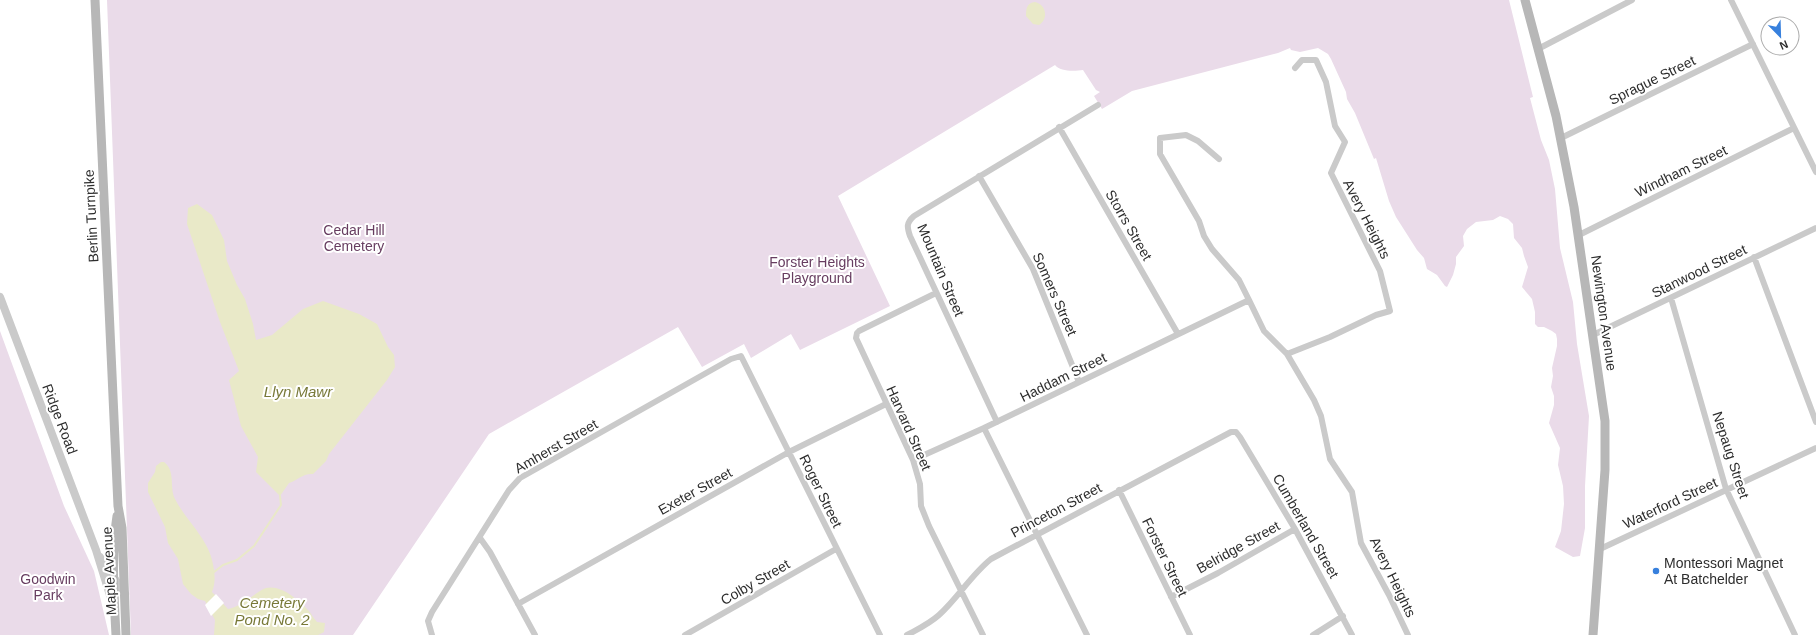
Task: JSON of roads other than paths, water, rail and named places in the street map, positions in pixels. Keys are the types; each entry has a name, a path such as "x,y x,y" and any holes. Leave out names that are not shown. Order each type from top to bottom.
{"main road":[{"name":"Berlin Turnpike","path":"95,0 115,431"},
{"name":"Newington Avenue","path":"1526,0 1561,138 1579,235 1603,406 1606,441 1600,549 1593,635"},
{"name":"Maple Avenue","path":"115,431 118,506 122,528 126,635"},
{"name":"Maple Avenue","path":"116,635 115,529 118,506"}],"street":[{"path":"1538,49 1632,0"},
{"path":"1731,0 1816,172"},
{"name":"Sprague Street","path":"1561,138 1753,44"},
{"name":"Avery Heights","path":"1287,354 1330,337 1376,315 1390,311 1380,271 1331,173 1344,142 1335,126 1326,82 1316,60 1302,60 1295,68"},
{"name":"Mountain Street","path":"997,422 910,236 907,227 908,222 914,216 1059,127 1098,105"},
{"name":"Storrs Street","path":"1059,127 1178,334"},
{"name":"Windham Street","path":"1579,235 1794,128"},
{"name":"Avery Heights","path":"1219,159 1198,141 1186,135 1160,138 1160,154 1199,221 1204,236 1212,249 1239,280 1264,330 1287,354 1314,400 1321,416 1330,459 1352,492 1361,543 1408,635"},
{"name":"Somers Street","path":"979,176 1033,268 1079,382"},
{"name":"Stanwood Street","path":"1593,335 1816,228"},
{"path":"1754,257 1816,422"},
{"name":"Harvard Street","path":"936,293 857,333 857,341 914,460 920,484 922,506 929,526 983,635"},
{"name":"Ridge Road","path":"0,297 96,550 115,612"},
{"name":"Nepaug Street","path":"1671,298 1726,489 1795,635"},
{"name":"Haddam Street","path":"914,460 997,422 1221,312 1249,300"},
{"name":"Amherst Street","path":"432,635 428,621 432,612 509,490 520,478 738,356 743,357"},
{"name":"Roger Street","path":"743,357 836,550 880,635"},
{"name":"Exeter Street","path":"518,604 789,452 886,404"},
{"path":"984,428 1087,635"},
{"name":"Princeton Street","path":"907,635 929,623 939,615 979,568 991,559 1119,490 1231,432 1236,432"},
{"name":"Cumberland Street","path":"1236,432 1295,529 1352,635"},
{"name":"Waterford Street","path":"1600,549 1816,448"},
{"name":"Forster Street","path":"1119,490 1190,635"},
{"name":"Belridge Street","path":"1171,597 1218,573 1295,529"},
{"path":"480,538 490,552 536,635"},
{"name":"Ridge Road","path":"96,550 125,594"},
{"name":"Colby Street","path":"686,635 836,550"},
{"path":"1313,635 1343,616"}],"water":[{"path":"1035,2 1042,6 1045,12 1044,19 1039,25 1033,24 1026,16 1028,6 1030,3"},
{"name":"Llyn Mawr","path":"197,204 212,215 224,240 227,261 237,285 245,299 253,324 256,340 272,335 303,309 323,301 359,314 377,324 388,347 394,355 395,367 387,380 329,454 326,461 313,474 303,476 289,483 280,496 256,472 258,457 241,426 229,380 239,371 220,322 187,224 188,208"},
{"name":"Cemetery Pond No. 2","path":"161,462 164,462 170,470 172,489 175,499 204,541 212,559 215,578 212,592 228,609 241,604 266,588 279,589 298,600 317,622 325,623 324,632 318,635 214,635 215,620 205,601 198,599 191,594 183,584 178,559 168,543 165,527 148,492 148,483 155,472 156,466"}],"waterway":[{"path":"214,572 223,565 237,560 254,546 281,505 280,496"}],"place":[{"name":"Montessori Magnet At Batchelder","path":"1656,571"}],"park label":[{"name":"Cedar Hill Cemetery","path":"354,238"},
{"name":"Forster Heights Playground","path":"817,270"},
{"name":"Goodwin Park","path":"48,588"}]}
